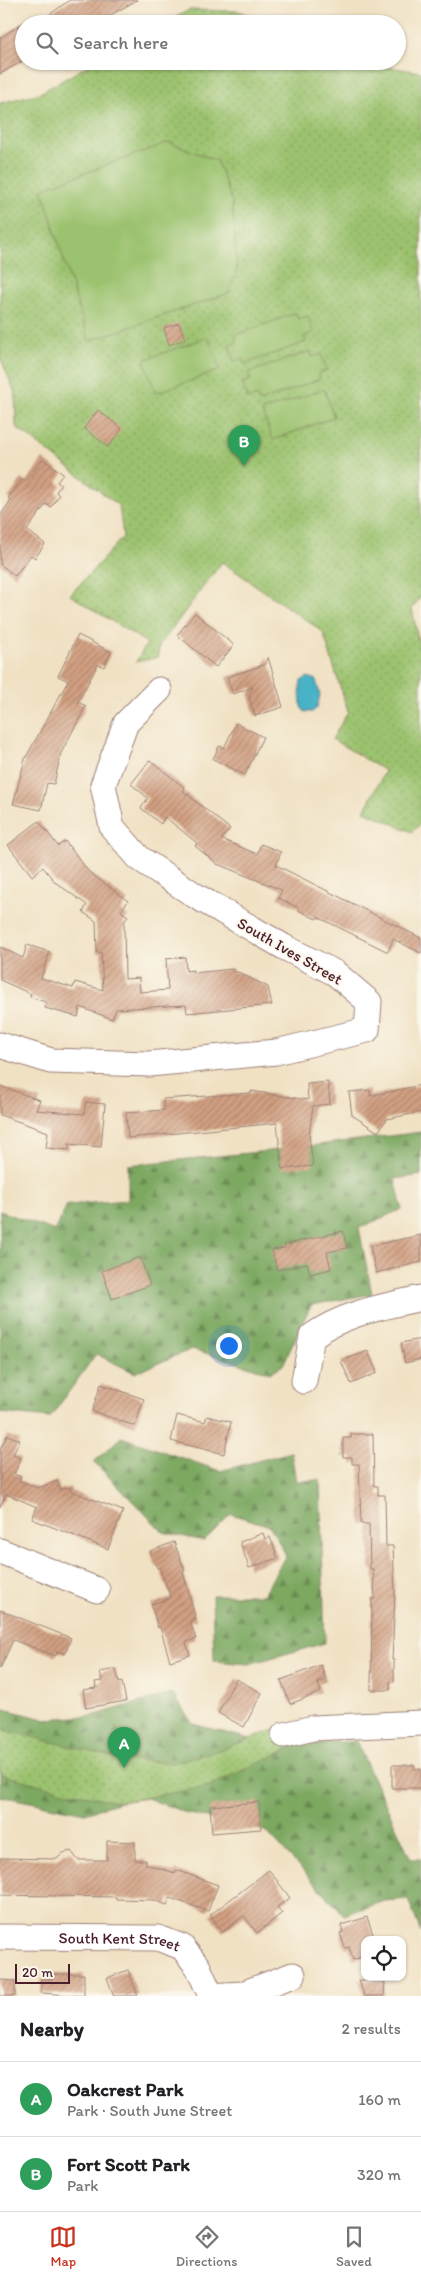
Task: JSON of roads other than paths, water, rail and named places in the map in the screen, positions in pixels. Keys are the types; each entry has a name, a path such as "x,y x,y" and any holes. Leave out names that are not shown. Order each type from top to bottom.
{"street":[{"name":"South Ives Street","path":"0,1045 51,1060 149,1064 276,1052 367,1030 369,1002 335,973 284,947 188,890 139,858 112,827 103,785 126,723 159,690"},
{"path":"304,1381 312,1336 330,1324 363,1311 421,1298"},
{"path":"0,1551 97,1590"},
{"path":"284,1735 313,1728 421,1723"},
{"name":"South Kent Street","path":"0,1938 158,1938 182,1946 198,1967 210,1996"},
{"path":"210,1996 242,1994 293,1976"}],"water":[{"path":"308,677 316,680 320,695 317,708 312,712 305,712 301,707 300,683"}],"place":[{"name":"Fort Scott Park","path":"244,466"},
{"name":"Oakcrest Park","path":"124,1768"}]}
